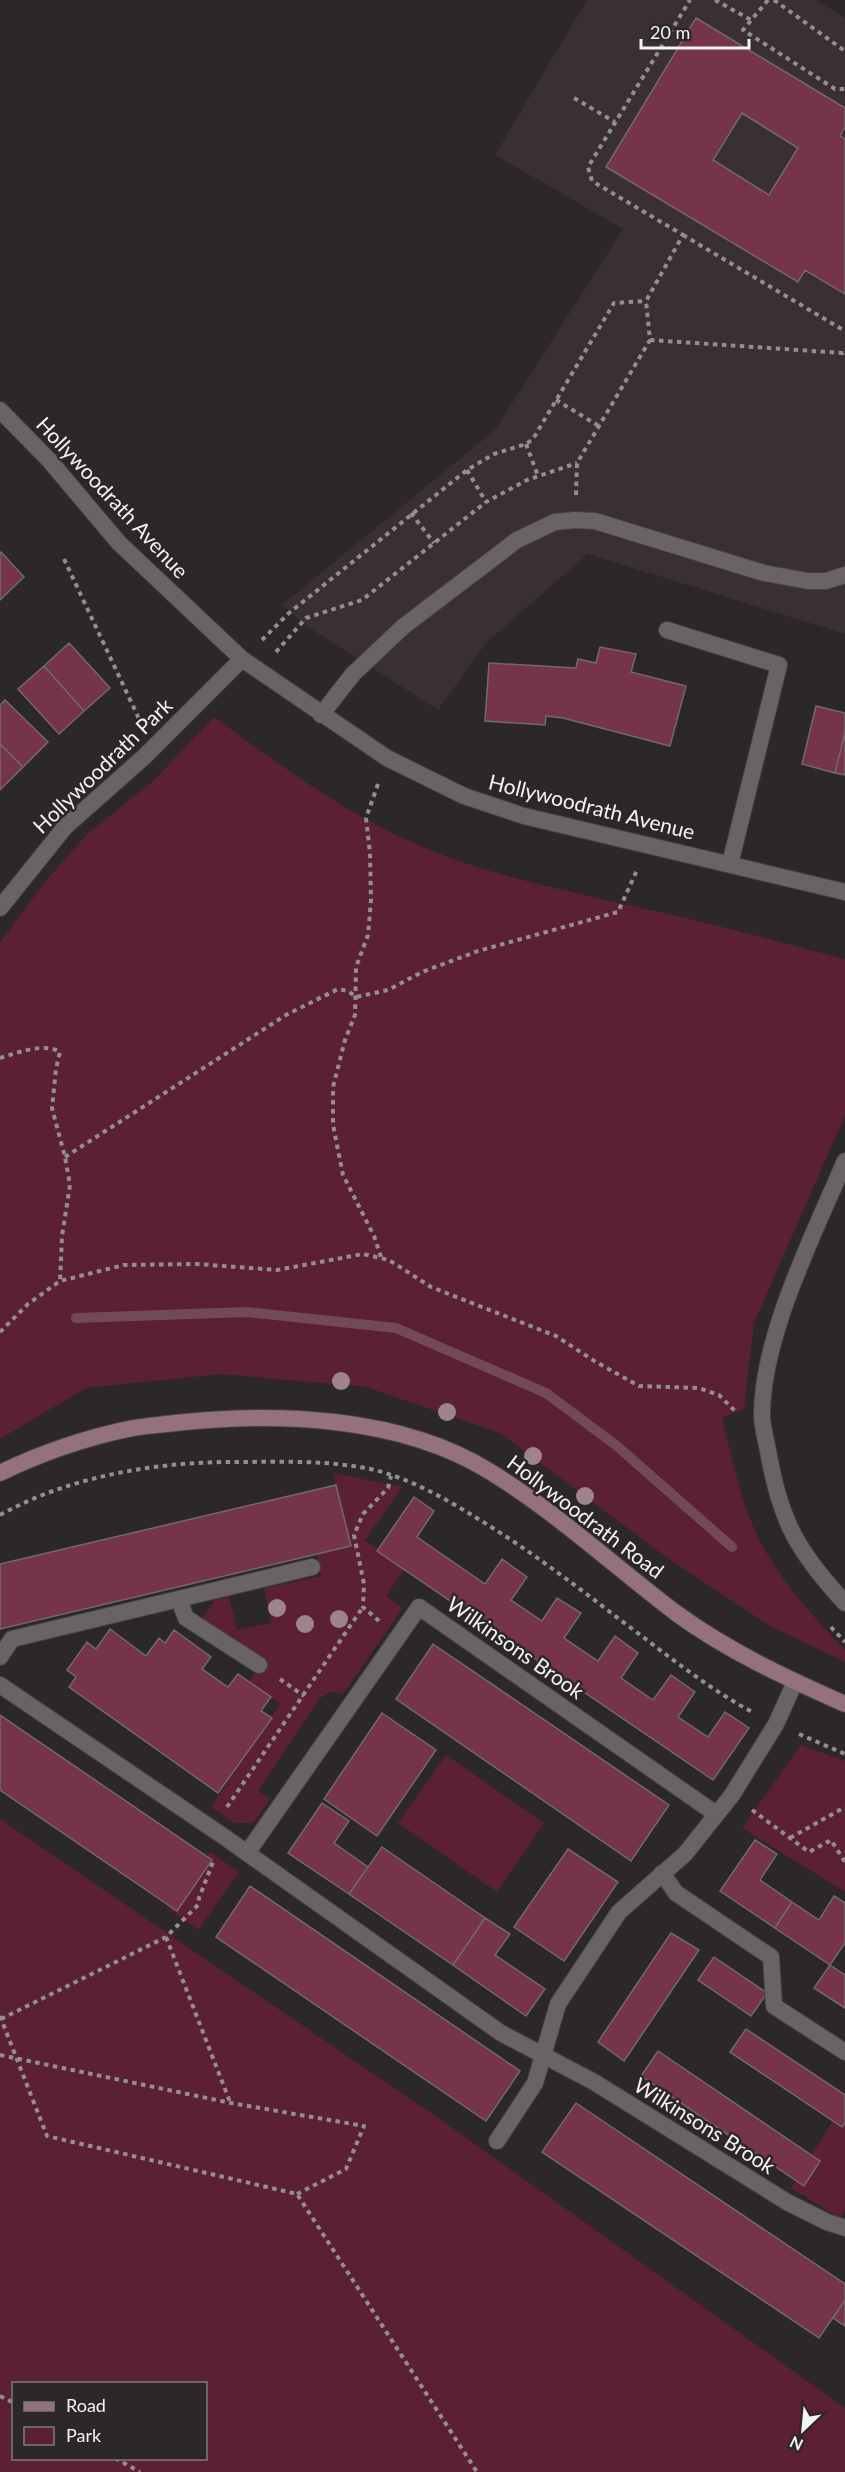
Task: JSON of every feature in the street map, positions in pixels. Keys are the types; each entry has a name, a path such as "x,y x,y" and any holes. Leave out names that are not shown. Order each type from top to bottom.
{"main road":[{"name":"Hollywoodrath Road","path":"0,1473 33,1457 129,1429 227,1418 294,1419 378,1429 431,1443 488,1470 537,1503 678,1614 741,1655 845,1704"}],"street":[{"name":"Hollywoodrath Avenue","path":"0,410 49,460 119,543 242,659 387,758 464,796 524,816 845,892"},
{"path":"321,715 353,674 404,626 517,540 555,522 595,521 764,573 808,581 826,581 845,575"},
{"path":"667,630 779,665 730,864"},
{"name":"Hollywoodrath Park","path":"0,908 65,827 153,748 242,659"},
{"path":"845,1161 789,1294 768,1367 762,1416 776,1492 792,1534 818,1573 845,1603"},
{"path":"0,1657 12,1639 312,1567"},
{"path":"179,1600 186,1618 259,1665"},
{"name":"Wilkinsons Brook","path":"247,1853 419,1607 716,1814"},
{"path":"497,2141 535,2083 558,2004 619,1911 685,1854 732,1795 776,1724 795,1682"},
{"name":"Wilkinsons Brook","path":"0,1685 247,1853 501,2033 594,2082 787,2202 827,2222 845,2228"},
{"path":"662,1874 676,1893 771,1957 774,2006 845,2052"}],"path":[{"path":"690,0 588,167 592,181 845,331"},
{"path":"715,0 751,20"},
{"path":"768,0 743,30 835,89 845,89"},
{"path":"774,0 845,51"},
{"path":"574,98 615,122"},
{"path":"575,520 577,463 650,340 646,301 683,235"},
{"path":"242,659 289,613 467,470 494,454 526,444 533,439 614,303 646,301"},
{"path":"650,340 843,353 845,350"},
{"path":"556,400 599,426"},
{"path":"526,444 538,476"},
{"path":"259,671 306,618 362,600 486,502 527,480 577,463"},
{"path":"467,470 486,502"},
{"path":"411,513 434,543"},
{"path":"64,559 153,748"},
{"path":"381,1257 374,1236 342,1175 333,1125 333,1087 345,1040 355,1015 356,967 368,935 371,900 370,853 366,818 387,758"},
{"path":"65,1156 286,1015 338,989 348,991 356,997 388,990 422,972 478,951 618,912 648,844"},
{"path":"0,1058 32,1049 56,1049 60,1052 52,1107 70,1185 62,1236 60,1281"},
{"path":"0,1332 28,1305 60,1281 124,1265 197,1264 277,1270 363,1254 381,1257 397,1264 430,1287 556,1336 639,1386 699,1388 719,1395 738,1414"},
{"path":"0,1515 90,1478 194,1462 305,1463 360,1467 391,1476 444,1498 497,1530 560,1574 700,1681 729,1700 776,1724 845,1754"},
{"path":"391,1476 388,1488 363,1514 354,1535 364,1584 363,1607 398,1637"},
{"path":"732,1795 809,1852 831,1840 845,1862"},
{"path":"790,1838 845,1807"},
{"path":"166,1937 231,2103"},
{"path":"0,2016 18,2059 47,2136 297,2194 346,2169 364,2126 231,2103 18,2059 0,2055"},
{"path":"297,2194 477,2472"},
{"path":"119,2460 140,2472"}],"shaded area":[{"path":"587,0 816,0 845,18 845,634 588,554 486,643 438,710 308,627 282,605 495,430 623,229 495,155"}],"green space":[{"path":"214,717 320,792 376,825 435,852 535,883 845,959 845,1115 754,1323 744,1409 722,1418 740,1490 760,1541 795,1594 845,1650 845,1662 770,1626 669,1559 500,1433 366,1387 221,1374 86,1388 0,1439 0,943 43,884 87,834 153,781"},
{"path":"333,1473 402,1487 365,1540 405,1568 386,1596 403,1608 343,1694 331,1692 320,1698 258,1791 270,1799 253,1823 235,1823 211,1807 280,1704 248,1683 263,1660 202,1619 215,1600 229,1597 237,1630 271,1623 264,1588 321,1576 316,1548 348,1540"},
{"path":"801,1745 845,1761 845,1892 742,1828"},
{"path":"446,1755 544,1823 497,1892 398,1823"},
{"path":"0,1819 447,2124 845,2408 845,2472 0,2472"},
{"path":"210,1852 239,1872 198,1930 169,1909"},
{"path":"845,2101 845,2211 840,2218 791,2188"}],"building":[{"path":"696,18 845,108 845,127 840,136 845,139 845,294 805,270 798,282 606,167","holes":["742,113 798,148 769,195 713,160"]},
{"path":"0,553 24,577 0,600"},
{"path":"69,643 110,688 84,711 44,666"},
{"path":"600,647 636,654 631,672 686,686 670,746 563,718 546,716 545,725 485,721 489,663 576,668 578,659 596,663"},
{"path":"44,666 84,711 59,734 18,689"},
{"path":"5,700 48,742 23,767 0,744 0,705"},
{"path":"816,706 845,713 845,732 835,773 802,764"},
{"path":"845,732 845,775 835,773"},
{"path":"0,744 23,767 0,790"},
{"path":"336,1485 351,1546 0,1629 0,1564"},
{"path":"414,1497 434,1511 417,1537 485,1584 502,1559 527,1577 511,1600 542,1621 557,1598 581,1613 564,1638 598,1661 615,1636 638,1653 621,1678 653,1700 671,1675 695,1692 678,1717 708,1737 725,1712 749,1728 713,1780 377,1551"},
{"path":"110,1629 146,1656 159,1638 165,1643 174,1630 211,1657 202,1669 228,1687 238,1674 271,1697 261,1711 272,1718 218,1793 69,1687 76,1677 67,1670 87,1642 96,1649"},
{"path":"433,1644 669,1805 631,1861 396,1699"},
{"path":"382,1713 436,1750 377,1836 324,1799"},
{"path":"0,1715 212,1860 177,1911 0,1790"},
{"path":"322,1803 349,1821 334,1843 368,1867 349,1894 288,1853"},
{"path":"755,1840 777,1854 760,1880 792,1902 775,1928 720,1891"},
{"path":"382,1847 485,1918 453,1965 349,1894"},
{"path":"568,1849 618,1882 564,1961 514,1927"},
{"path":"250,1886 520,2071 486,2121 216,1937"},
{"path":"834,1896 845,1903 845,1943 830,1965 775,1928 792,1902 819,1920"},
{"path":"485,1918 510,1934 495,1955 545,1989 526,2016 453,1965"},
{"path":"671,1933 699,1950 624,2061 598,2042"},
{"path":"714,1957 767,1993 751,2016 698,1980"},
{"path":"830,1965 845,1975 845,2008 814,1988"},
{"path":"746,2029 845,2095 845,2123 842,2127 730,2052"},
{"path":"658,2051 820,2161 804,2186 641,2076"},
{"path":"576,2103 845,2284 845,2300 819,2338 542,2152"},
{"path":"845,2300 845,2326 833,2318"}],"waterway":[{"path":"76,1318 247,1312 396,1328 546,1393 617,1446 732,1547"}]}
